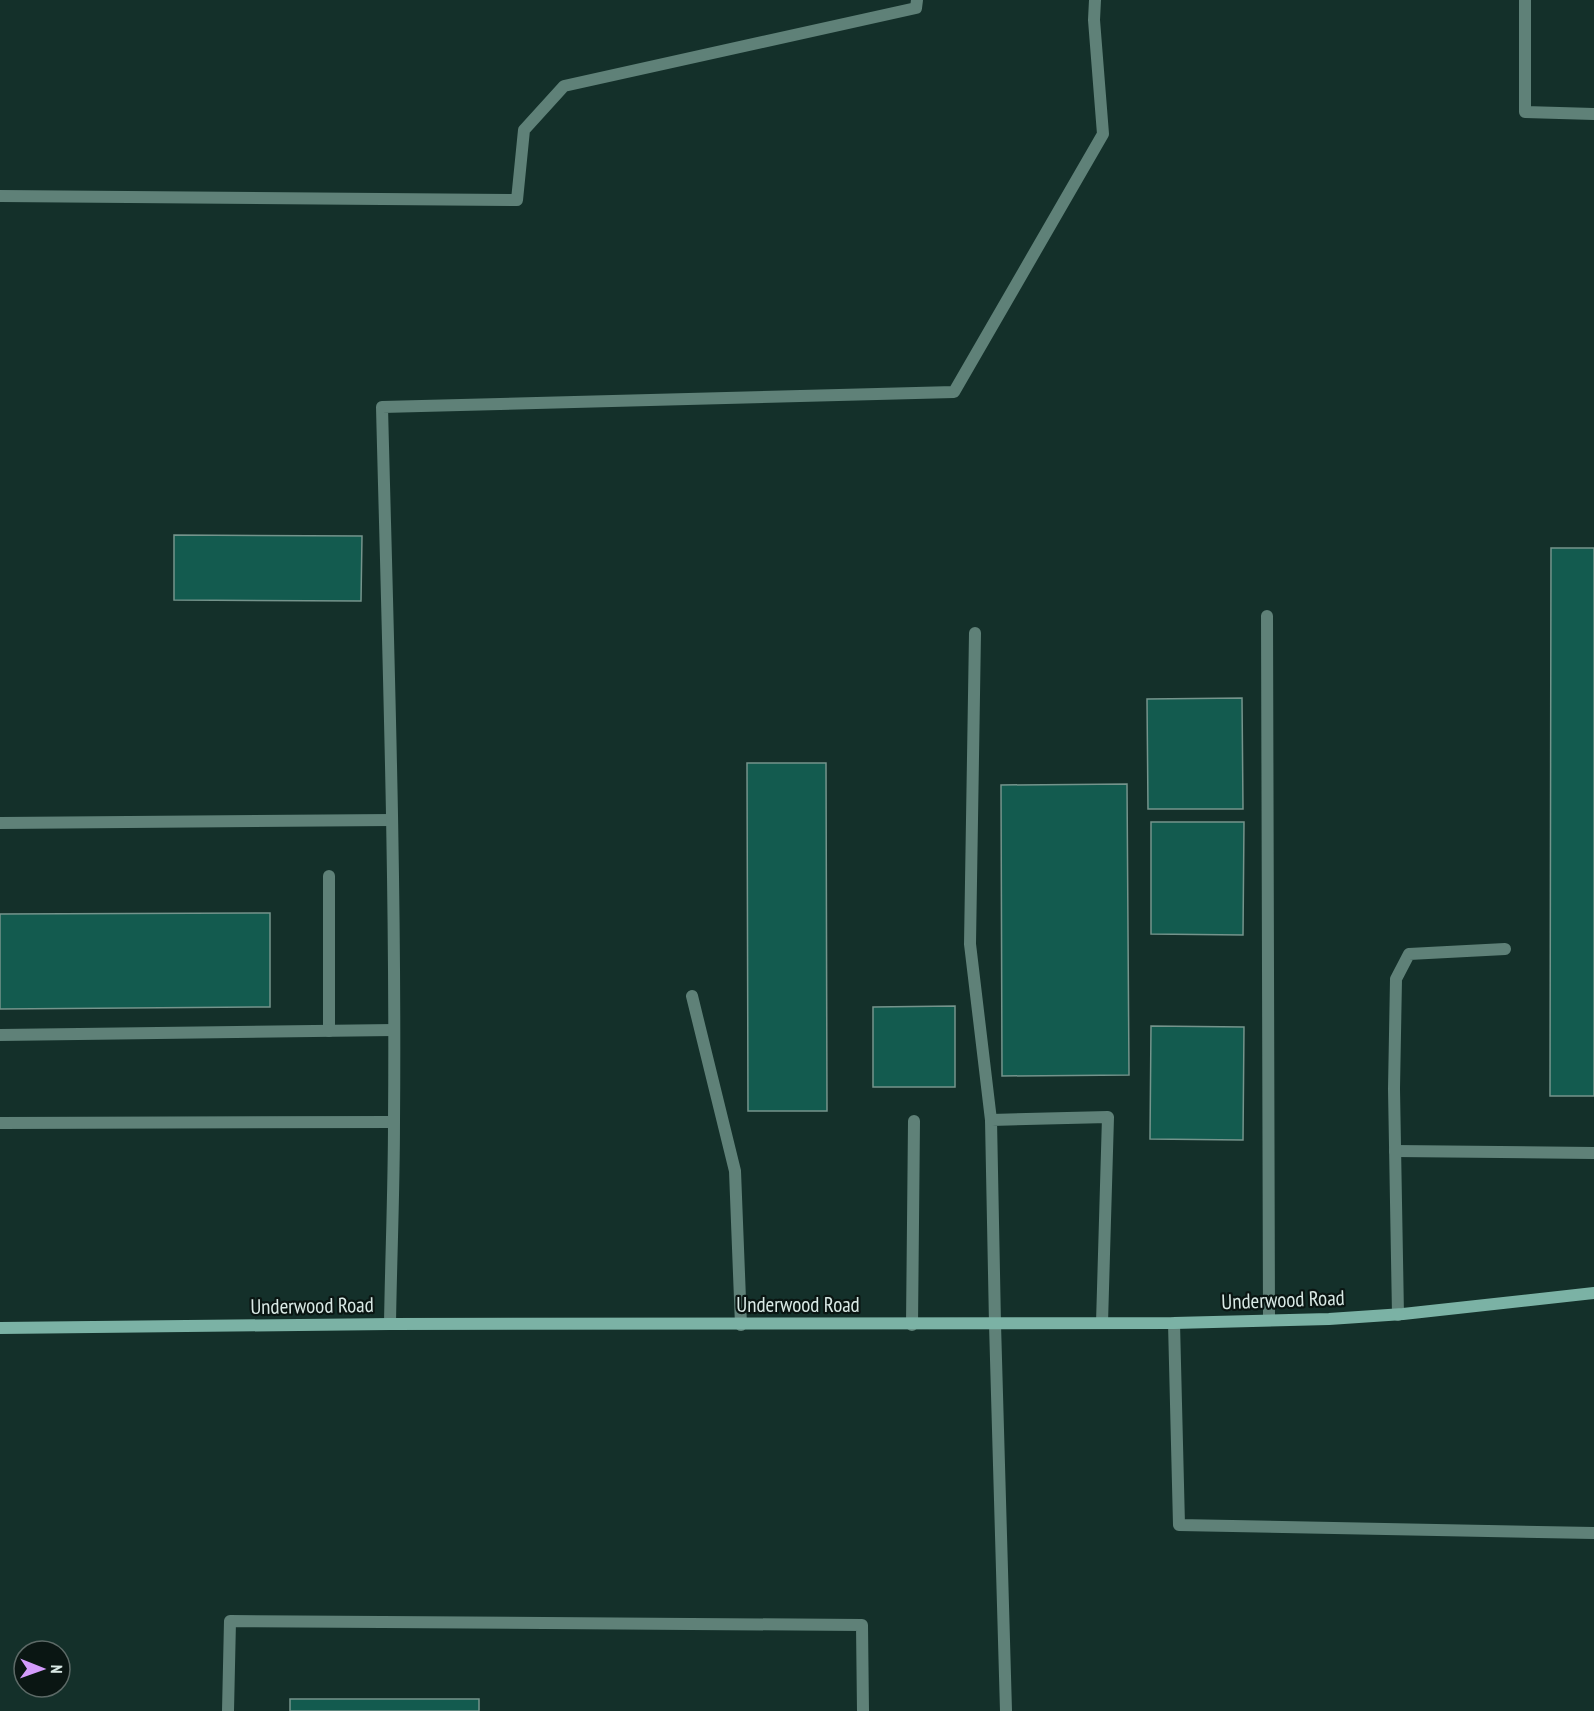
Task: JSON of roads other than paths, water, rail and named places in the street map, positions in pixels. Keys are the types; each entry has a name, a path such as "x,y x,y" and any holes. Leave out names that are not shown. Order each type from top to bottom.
{"main road":[{"name":"Underwood Road","path":"0,1328 390,1324 1174,1323 1398,1315 1594,1293"}],"lane":[{"path":"0,196 517,200 524,130 564,86 916,8 917,0"},
{"path":"390,1324 394,1030 392,820 382,407 954,392 1103,135 1094,20 1095,0"},
{"path":"1525,0 1526,112 1594,114"},
{"path":"1267,616 1269,1320"},
{"path":"975,633 970,944 991,1120 1006,1711"},
{"path":"0,823 392,820"},
{"path":"329,876 329,1031"},
{"path":"1398,1315 1395,1150 1396,979 1409,954 1505,949"},
{"path":"693,996 735,1171 741,1325"},
{"path":"0,1035 394,1030"},
{"path":"991,1120 1108,1117 1102,1323"},
{"path":"912,1325 914,1121"},
{"path":"0,1123 394,1122"},
{"path":"1395,1150 1594,1153"},
{"path":"1174,1323 1179,1525 1594,1533"},
{"path":"228,1711 230,1621 862,1625 863,1711"}]}
